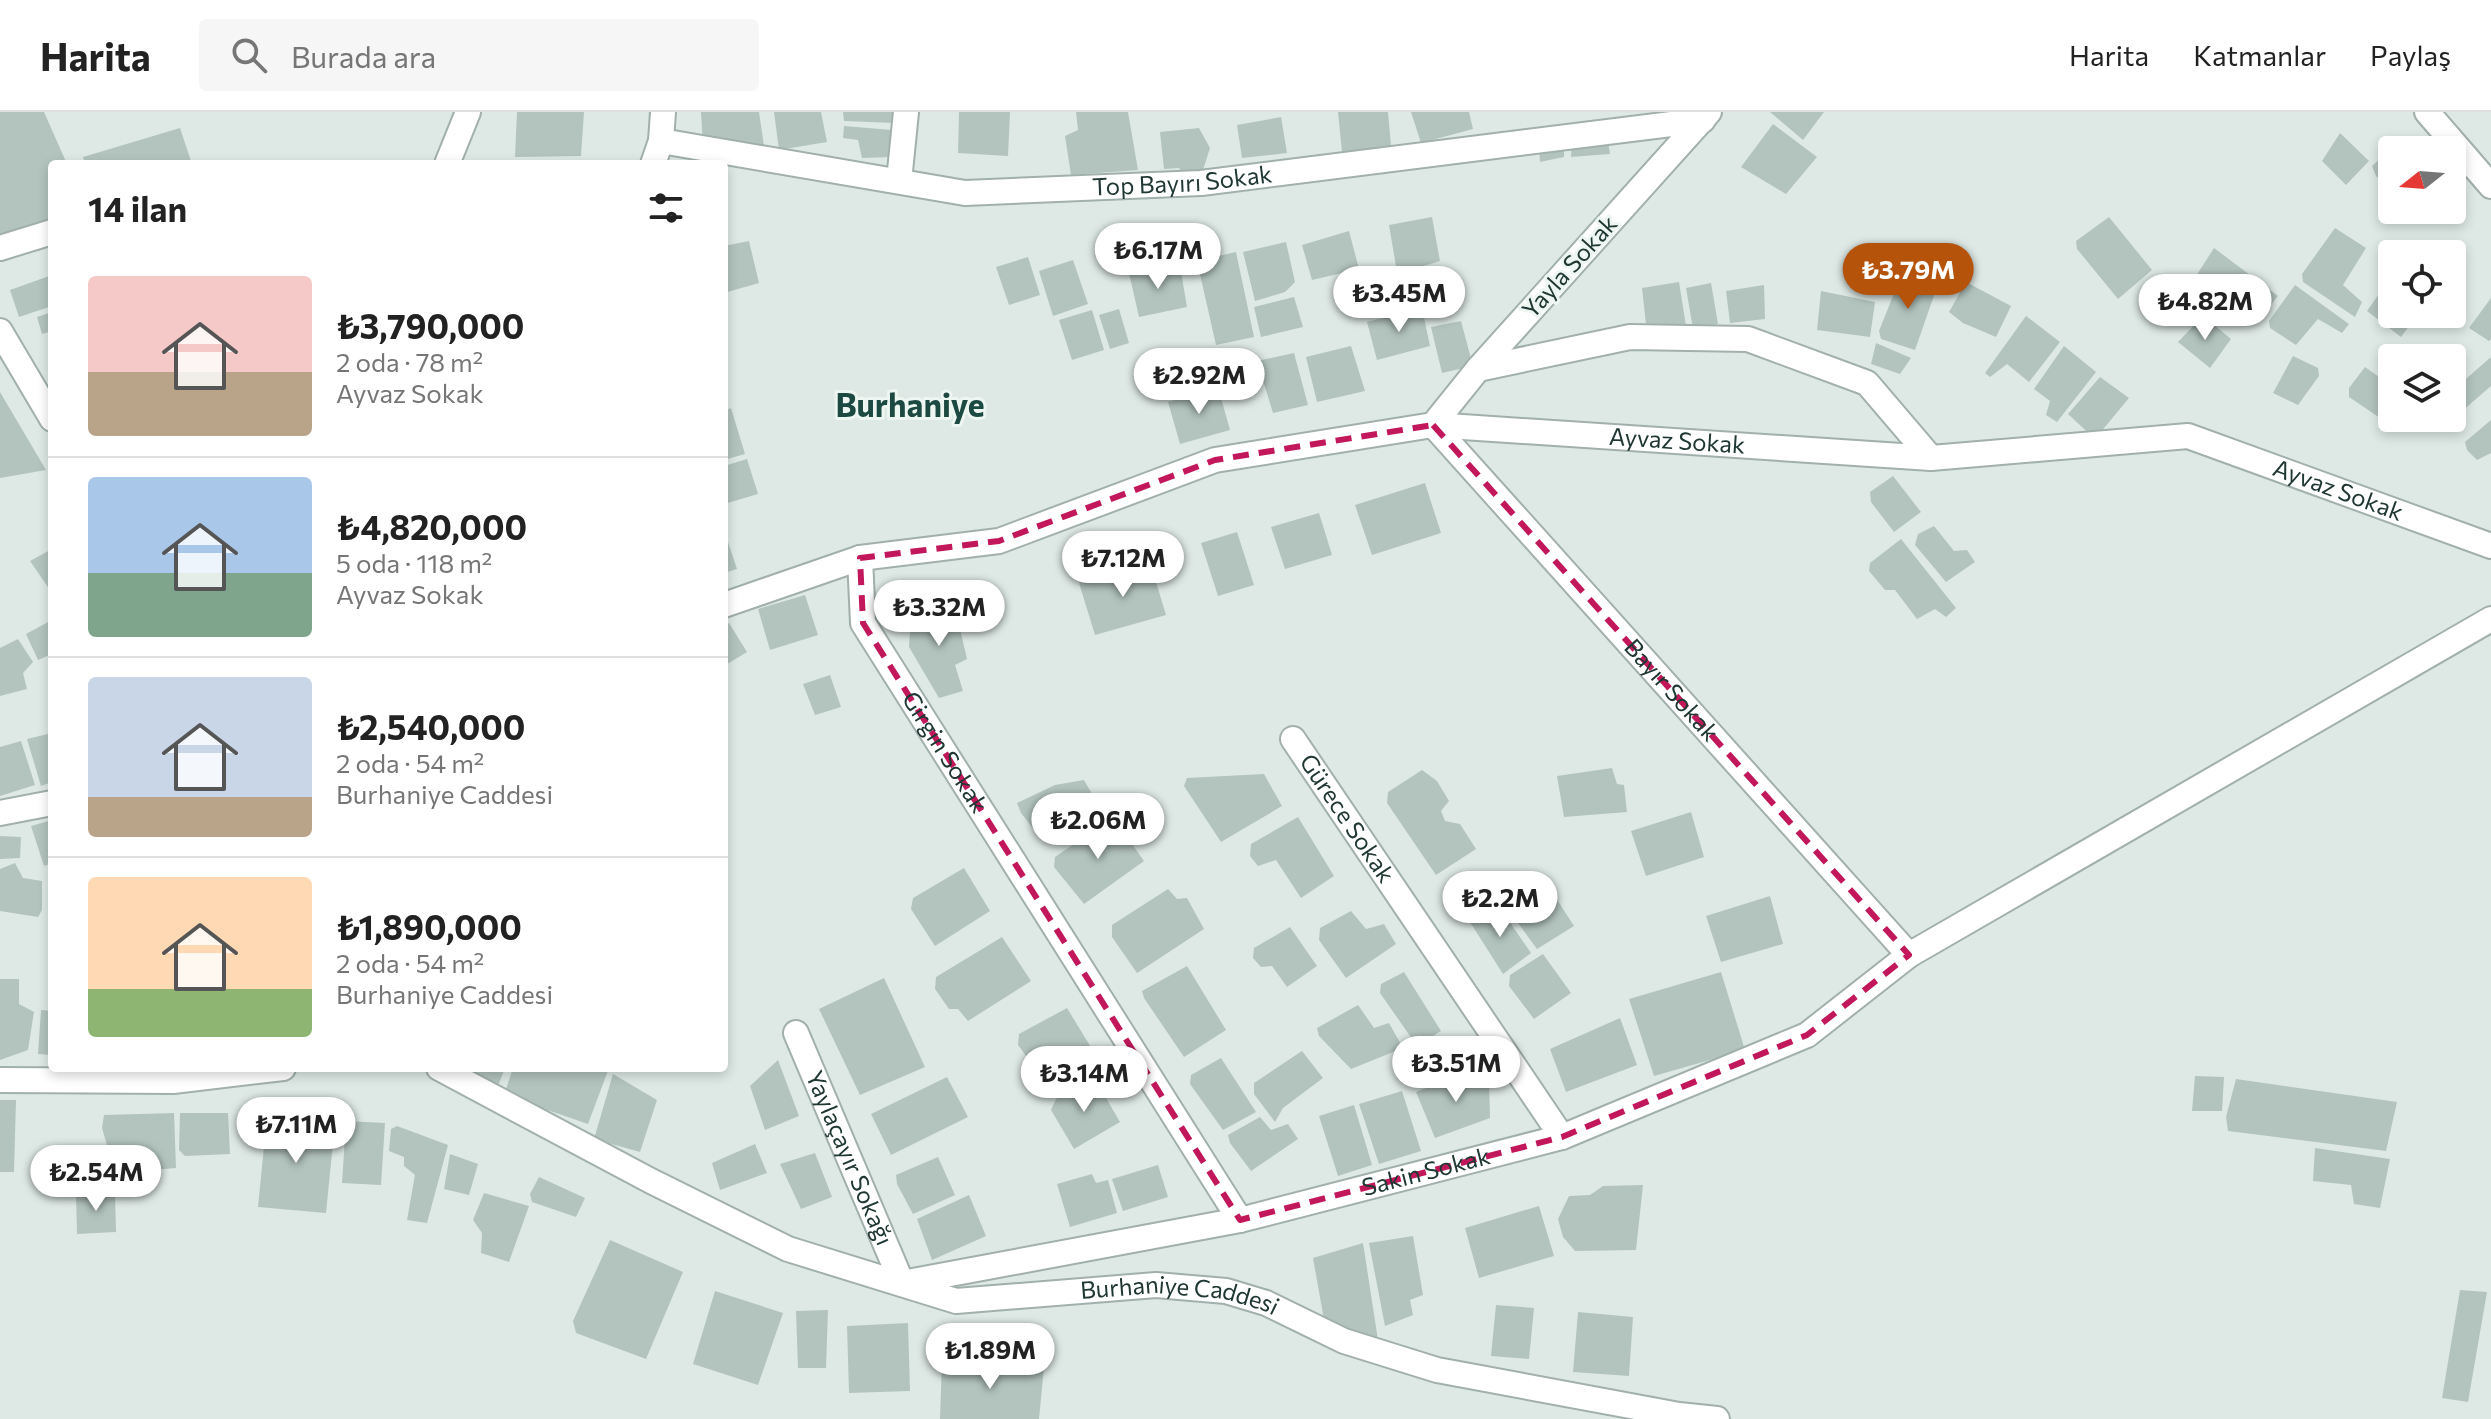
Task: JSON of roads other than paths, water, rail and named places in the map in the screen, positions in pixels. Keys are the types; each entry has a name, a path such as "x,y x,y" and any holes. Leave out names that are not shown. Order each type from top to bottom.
{"street":[{"path":"449,160 468,112"},
{"path":"657,152 663,112"},
{"path":"899,181 906,112"},
{"path":"2427,112 2491,186"},
{"name":"Top Bayırı Sokak","path":"728,161 899,181 965,193 1201,183 1706,116"},
{"name":"Yayla Sokak","path":"1433,425 1478,369 1706,116"},
{"name":"Top Bayırı Sokak","path":"657,152 724,160"},
{"path":"0,248 48,233"},
{"path":"0,331 48,412"},
{"path":"1478,369 1630,337 1748,339 1867,383 1931,458"},
{"name":"Ayvaz Sokak","path":"728,604 860,558 999,541 1215,460 1433,425 1931,458 2188,436 2491,546"},
{"name":"Bayır Sokak","path":"1433,425 1909,955"},
{"name":"Girgin Sokak","path":"860,558 863,623 1240,1220"},
{"name":"Sakin Sokak","path":"902,1283 1240,1220 1562,1137 1807,1035 1909,955 2491,619"},
{"name":"Gürece Sokak","path":"1293,739 1562,1137"},
{"path":"0,813 48,804"},
{"name":"Yaylaçayır Sokağı","path":"796,1033 902,1283"},
{"path":"0,1080 173,1081 249,1072"},
{"name":"Burhaniye Caddesi","path":"447,1072 651,1181 788,1249 956,1301 1156,1285 1226,1291 1266,1303 1344,1341 1437,1370 1679,1415 1717,1419"}],"district":[{"name":"Burhaniye","path":"910,406"}]}
